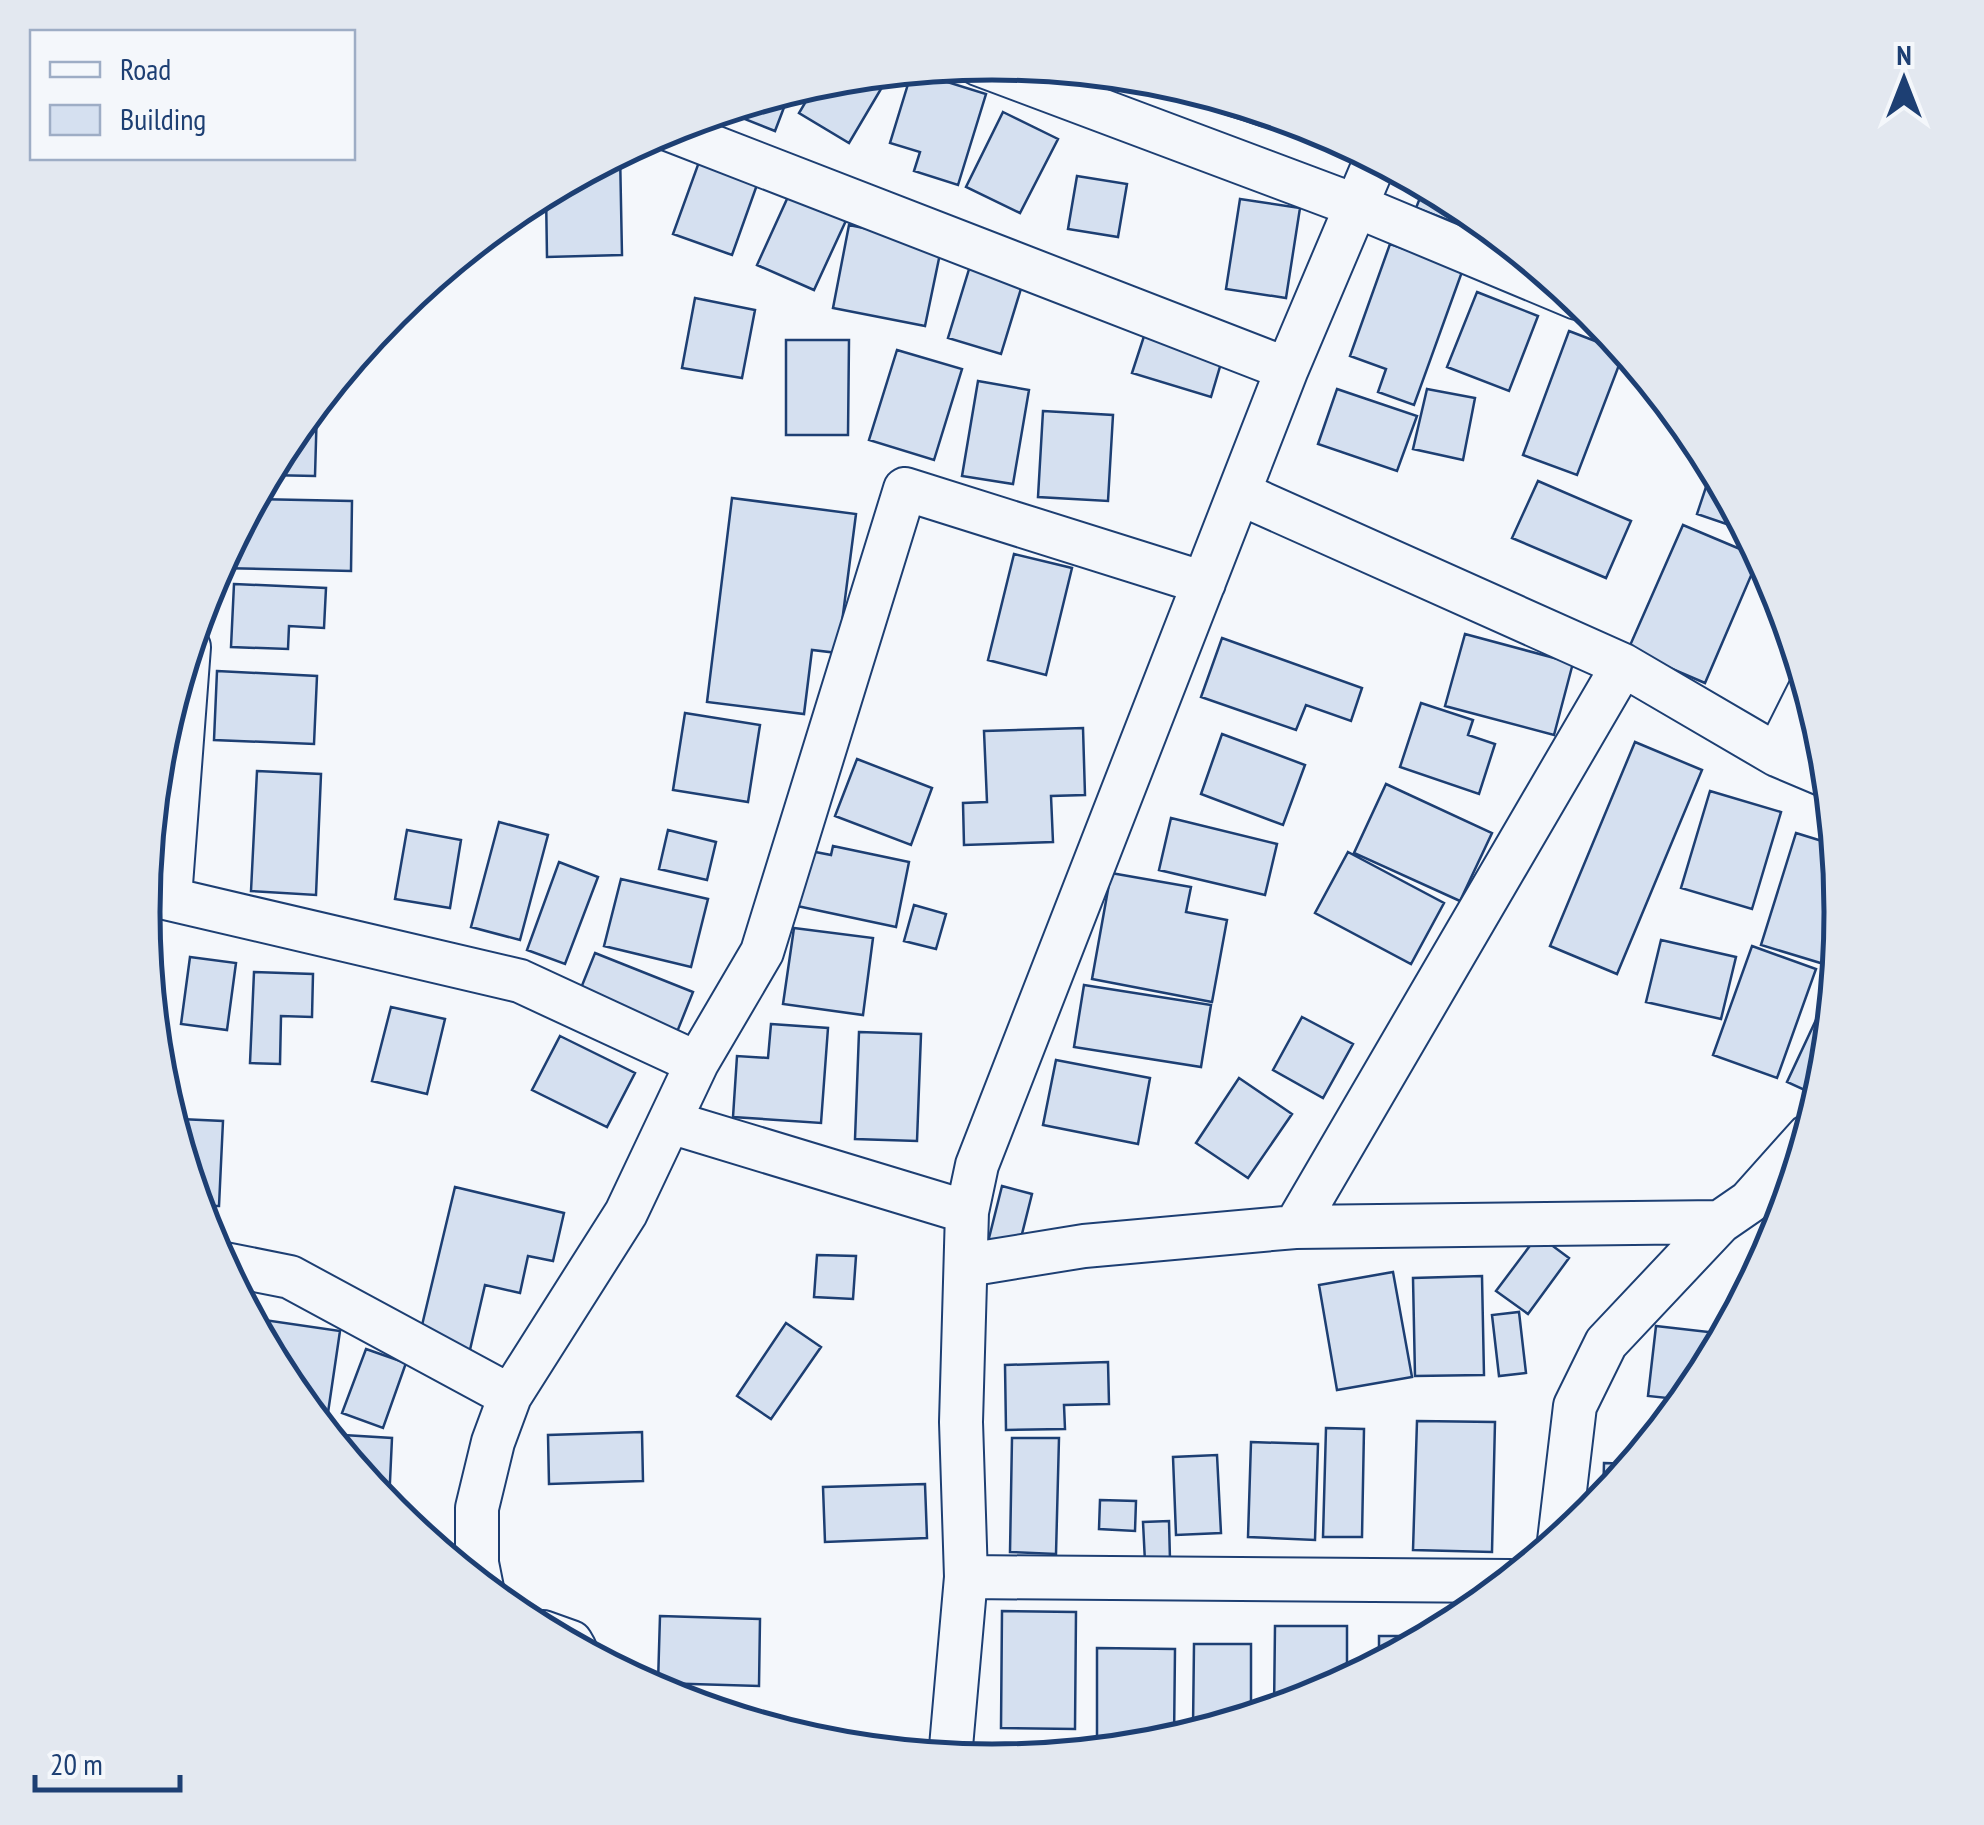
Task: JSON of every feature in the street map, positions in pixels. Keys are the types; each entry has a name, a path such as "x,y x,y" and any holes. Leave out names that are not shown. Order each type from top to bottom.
{"street":[{"path":"1024,81 1354,205 1531,279"},
{"path":"689,137 1288,370"},
{"path":"944,1743 966,1577 961,1422 967,1212 977,1164 1288,370 1370,171"},
{"path":"479,1568 478,1508 492,1442 510,1396 626,1213 697,1063 762,952 905,490 1204,583"},
{"path":"1239,494 1623,665 1776,755 1812,771"},
{"path":"1295,1226 1623,665"},
{"path":"1776,755 1799,710"},
{"path":"161,865 175,749"},
{"path":"160,896 520,981 697,1063"},
{"path":"670,1122 967,1212"},
{"path":"1562,1519 1575,1406 1606,1343 1751,1212 1783,1169"},
{"path":"967,1265 1084,1246 1295,1226 1751,1212"},
{"path":"238,1266 290,1277 510,1396"},
{"path":"966,1577 1487,1582"}],"building":[{"path":"946,82 986,94 958,185 914,171 920,152 890,143 908,85"},
{"path":"882,87 849,143 799,113 806,101"},
{"path":"784,106 775,131 743,118"},
{"path":"1003,112 1058,139 1020,213 966,187"},
{"path":"699,162 758,182 732,255 673,234"},
{"path":"620,168 622,255 547,257 546,210"},
{"path":"1077,176 1127,184 1118,237 1068,229"},
{"path":"792,188 849,214 814,290 757,265"},
{"path":"1240,199 1300,208 1286,298 1226,289"},
{"path":"1420,199 1463,226 1416,208"},
{"path":"849,225 942,244 925,326 833,308"},
{"path":"1390,244 1463,269 1414,405 1378,392 1386,369 1350,356"},
{"path":"970,266 1023,282 1001,354 948,338"},
{"path":"1477,292 1538,316 1509,391 1447,367"},
{"path":"695,298 755,310 742,378 682,368"},
{"path":"1146,330 1224,353 1211,397 1132,373"},
{"path":"1569,331 1598,342 1619,365 1577,475 1523,455"},
{"path":"786,340 849,340 848,435 786,435"},
{"path":"897,350 962,369 934,460 869,440"},
{"path":"978,381 1029,390 1013,484 962,476"},
{"path":"1337,389 1417,416 1397,471 1318,444"},
{"path":"1427,389 1475,398 1463,460 1413,449"},
{"path":"1043,411 1113,415 1108,501 1038,497"},
{"path":"316,427 315,476 284,475"},
{"path":"1538,481 1631,521 1606,578 1512,538"},
{"path":"1706,486 1729,525 1697,514"},
{"path":"732,498 856,514 838,653 812,650 804,714 707,702"},
{"path":"269,499 352,501 351,571 234,568"},
{"path":"1683,525 1741,550 1752,573 1705,683 1628,650"},
{"path":"1014,554 1072,568 1046,675 988,660"},
{"path":"234,584 326,588 324,628 289,626 288,649 231,647"},
{"path":"1465,634 1573,663 1554,735 1445,706"},
{"path":"1222,638 1362,688 1351,721 1306,705 1296,730 1201,697"},
{"path":"217,671 317,676 314,744 214,740"},
{"path":"1421,703 1473,720 1468,735 1495,744 1479,794 1400,767"},
{"path":"685,713 760,725 748,802 673,790"},
{"path":"1083,728 1085,795 1051,796 1053,842 964,845 963,803 987,802 984,731"},
{"path":"1222,734 1305,765 1283,825 1201,794"},
{"path":"1635,742 1702,770 1617,974 1550,946"},
{"path":"857,759 932,788 911,845 835,816"},
{"path":"257,771 321,774 316,895 251,891"},
{"path":"1386,784 1492,833 1460,901 1354,853"},
{"path":"1710,791 1781,812 1752,909 1681,888"},
{"path":"1171,818 1277,844 1265,895 1159,870"},
{"path":"499,822 548,835 520,940 471,927"},
{"path":"407,830 461,840 450,908 395,899"},
{"path":"668,830 716,842 707,880 659,869"},
{"path":"1796,833 1821,841 1823,964 1761,945"},
{"path":"833,846 909,862 896,927 783,903 795,848 831,855"},
{"path":"1348,852 1444,903 1411,964 1315,913"},
{"path":"559,862 598,877 565,964 527,950"},
{"path":"1111,873 1191,887 1186,912 1227,920 1212,1002 1092,979"},
{"path":"621,879 708,899 691,967 604,946"},
{"path":"914,905 946,914 936,949 904,941"},
{"path":"794,928 873,938 863,1015 783,1004"},
{"path":"1661,940 1736,957 1721,1019 1646,1002"},
{"path":"1752,946 1816,969 1777,1078 1713,1055"},
{"path":"595,953 693,992 675,1037 577,998"},
{"path":"190,957 236,963 227,1030 181,1024"},
{"path":"254,972 313,974 312,1017 281,1016 280,1064 250,1063"},
{"path":"1084,985 1211,1005 1201,1067 1074,1047"},
{"path":"391,1007 445,1019 427,1094 372,1081"},
{"path":"1302,1017 1353,1044 1323,1098 1273,1070"},
{"path":"1817,1017 1805,1090 1787,1082"},
{"path":"771,1024 828,1028 821,1123 733,1117 737,1056 768,1058"},
{"path":"859,1032 921,1034 917,1141 855,1139"},
{"path":"560,1036 635,1073 607,1127 532,1090"},
{"path":"1056,1060 1150,1078 1138,1144 1043,1125"},
{"path":"1239,1078 1292,1114 1248,1178 1196,1143"},
{"path":"186,1119 223,1121 219,1206 214,1206"},
{"path":"1002,1186 1032,1194 1017,1254 987,1246"},
{"path":"455,1187 564,1213 553,1261 528,1256 520,1293 485,1285 469,1354 418,1342"},
{"path":"1538,1235 1569,1258 1528,1314 1496,1291"},
{"path":"817,1255 856,1256 853,1299 814,1297"},
{"path":"1393,1272 1412,1377 1337,1390 1319,1285"},
{"path":"1482,1276 1484,1375 1415,1376 1413,1278"},
{"path":"1519,1312 1526,1373 1499,1376 1492,1315"},
{"path":"266,1320 340,1331 328,1413"},
{"path":"786,1323 821,1347 771,1419 737,1396"},
{"path":"1656,1326 1711,1332 1667,1398 1648,1396"},
{"path":"366,1349 406,1363 383,1428 342,1413"},
{"path":"1108,1362 1109,1404 1064,1405 1065,1429 1006,1430 1005,1365"},
{"path":"1417,1421 1495,1422 1492,1552 1413,1550"},
{"path":"1326,1428 1364,1429 1362,1537 1323,1537"},
{"path":"642,1432 643,1481 549,1484 548,1435"},
{"path":"345,1435 392,1438 390,1487"},
{"path":"1012,1438 1059,1438 1056,1554 1010,1552"},
{"path":"1251,1442 1318,1444 1315,1540 1248,1537"},
{"path":"1217,1455 1221,1533 1176,1535 1173,1457"},
{"path":"1604,1463 1616,1463 1604,1477"},
{"path":"925,1484 927,1538 825,1542 823,1487"},
{"path":"1100,1500 1136,1501 1135,1531 1099,1529"},
{"path":"1169,1521 1170,1560 1145,1562 1143,1522"},
{"path":"1002,1611 1076,1612 1075,1729 1001,1728"},
{"path":"660,1616 760,1619 759,1686 677,1684 658,1675"},
{"path":"1275,1626 1347,1626 1347,1665 1274,1696"},
{"path":"1379,1636 1402,1636 1379,1649"},
{"path":"1194,1644 1251,1644 1251,1704 1193,1720"},
{"path":"1097,1648 1175,1649 1174,1724 1097,1738"}]}
